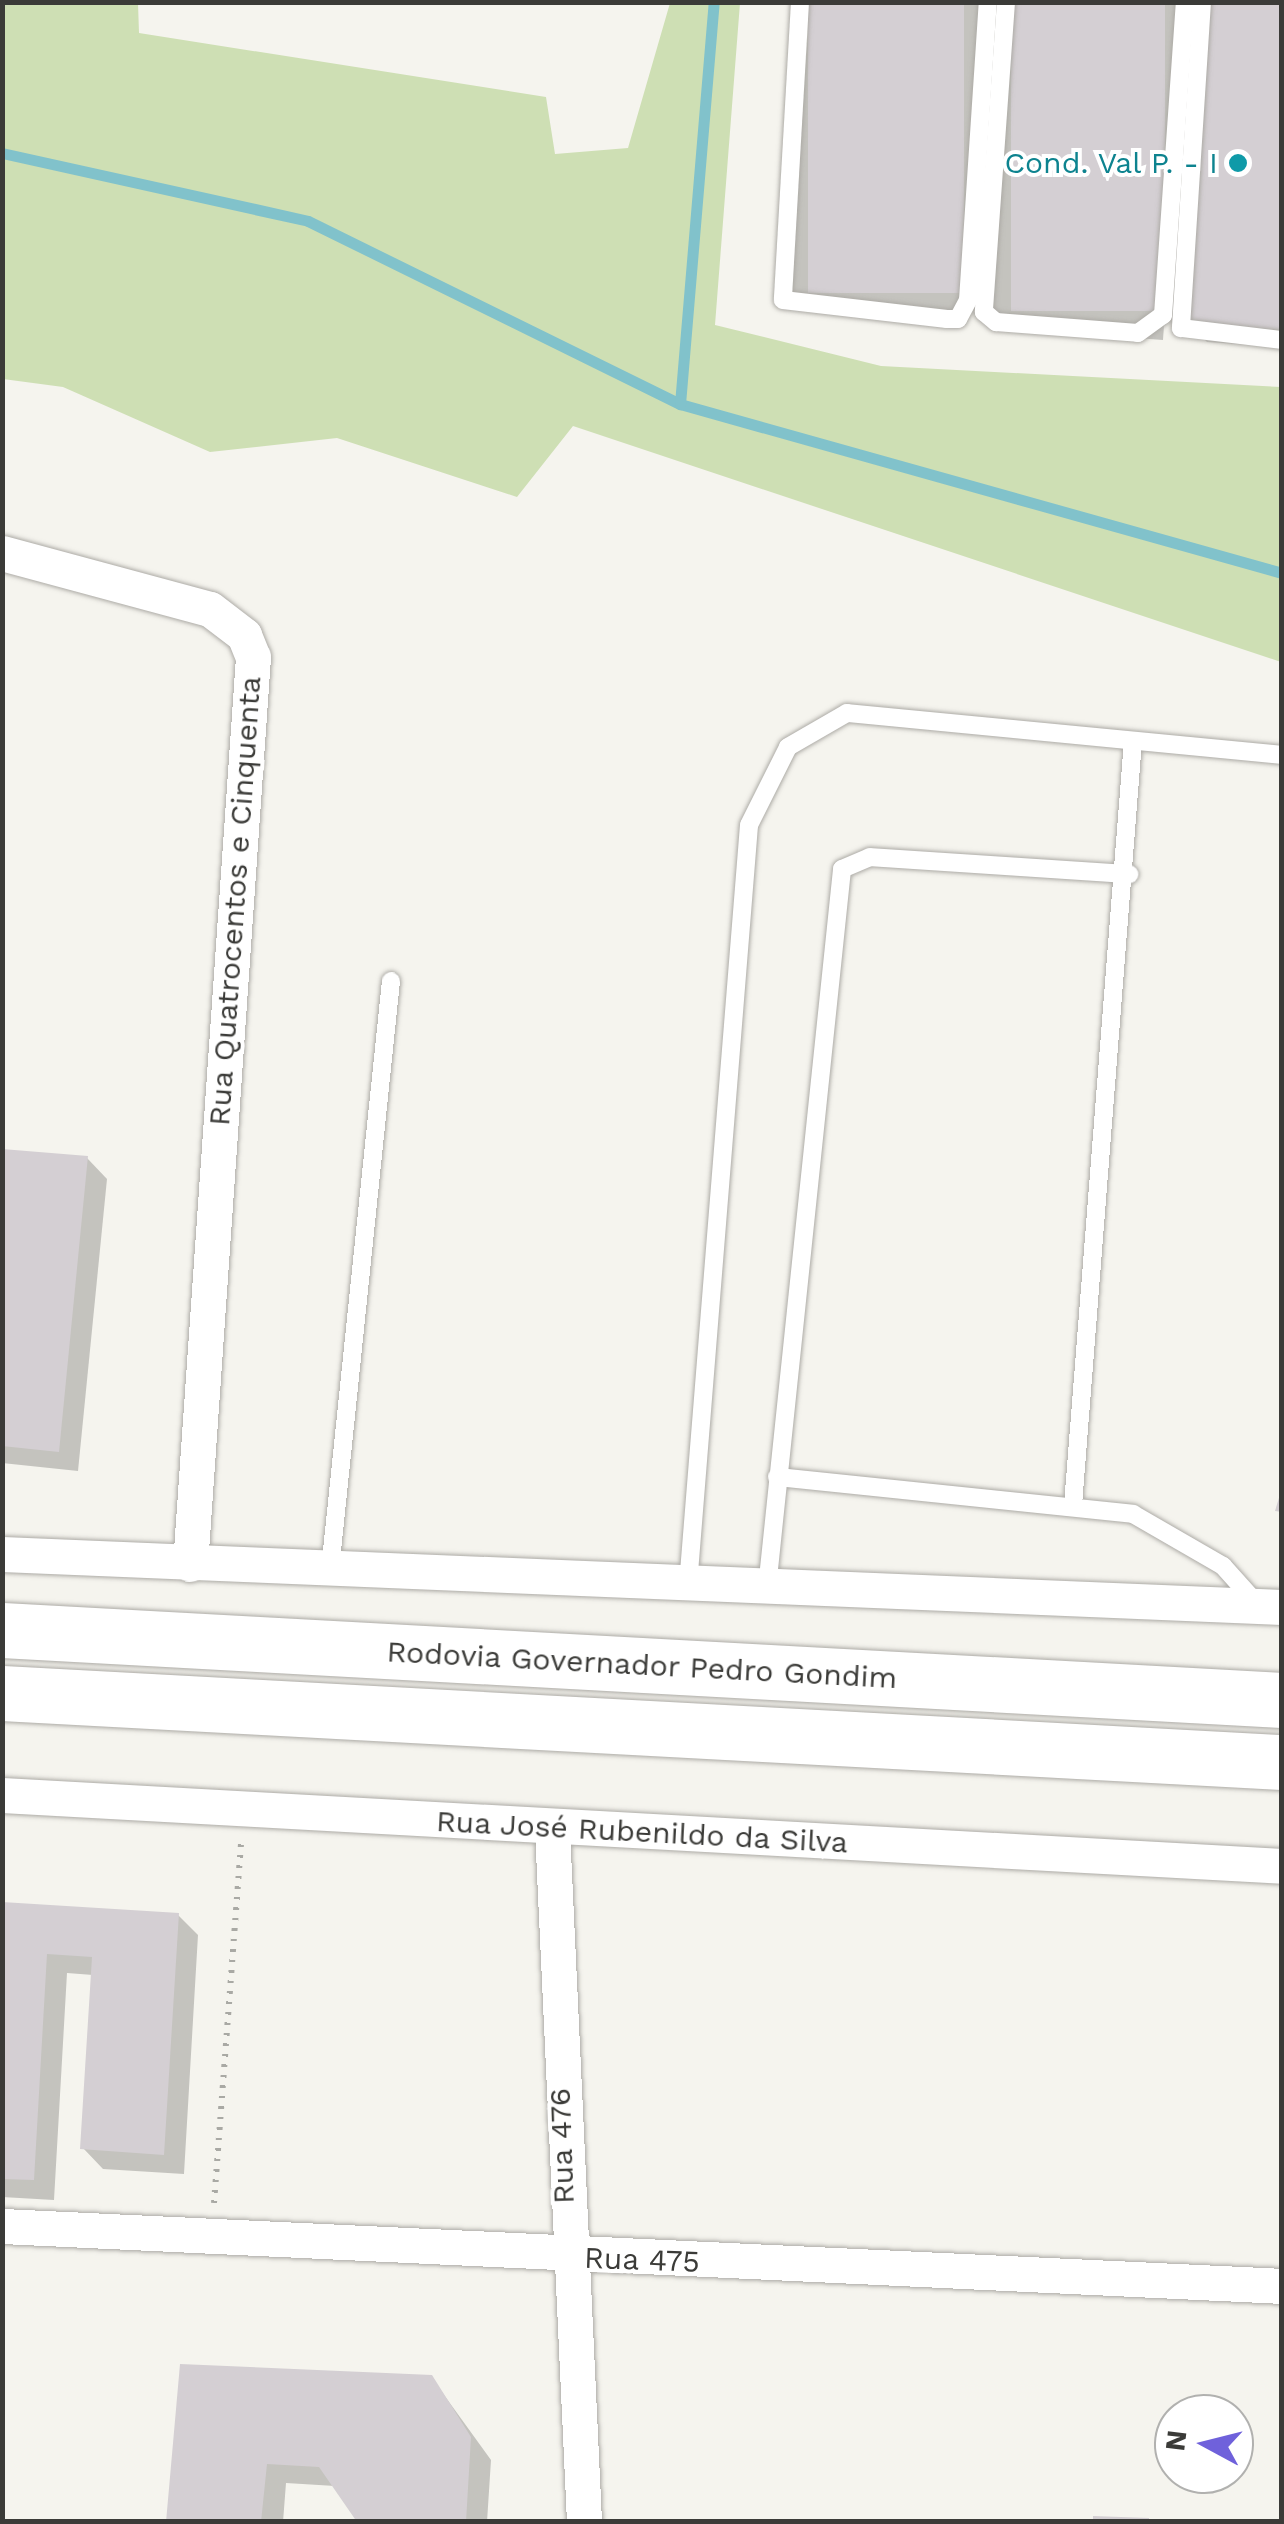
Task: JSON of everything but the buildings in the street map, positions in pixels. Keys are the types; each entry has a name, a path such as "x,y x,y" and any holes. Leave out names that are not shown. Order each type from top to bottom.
{"highway":[{"name":"Rodovia Governador Pedro Gondim","path":"2,1630 1282,1700"},
{"name":"Rodovia Governador Pedro Gondim","path":"2,1693 1282,1762"}],"street":[{"name":"Rua Quatrocentos e Cinquenta","path":"2,553 210,609 244,635 254,657 213,1186 190,1564"},
{"path":"2,1554 1270,1606"},
{"name":"Rua José Rubenildo da Silva","path":"2,1796 244,1805 552,1830 1282,1866"},
{"name":"Rua 476","path":"552,1830 565,2256 584,2522"},
{"name":"Rua 475","path":"2,2226 565,2256 1282,2286"}],"lane":[{"path":"800,2 784,300 946,320 958,319 968,300 988,2"},
{"path":"1006,2 984,312 996,322 1138,333 1163,315 1185,2"},
{"path":"1202,2 1181,328 1282,340"},
{"path":"688,1585 748,824 788,747 847,713 1282,755"},
{"path":"1073,1505 1129,874 1133,740"},
{"path":"767,1588 842,869 870,857 1129,874"},
{"path":"330,1570 391,981"},
{"path":"778,1476 1133,1514 1223,1566 1270,1606"}],"path":[{"path":"212,2239 244,1805"}],"green space":[{"path":"3,2 138,3 139,33 546,97 555,154 628,148 670,3 740,3 715,325 881,366 1281,387 1281,662 573,426 517,497 337,438 210,452 63,387 3,379"}],"waterway":[{"path":"680,404 714,2"},
{"path":"2,153 308,221 680,404 1282,573"}],"place":[{"name":"Cond. Val P. - I","path":"1238,163"}]}
